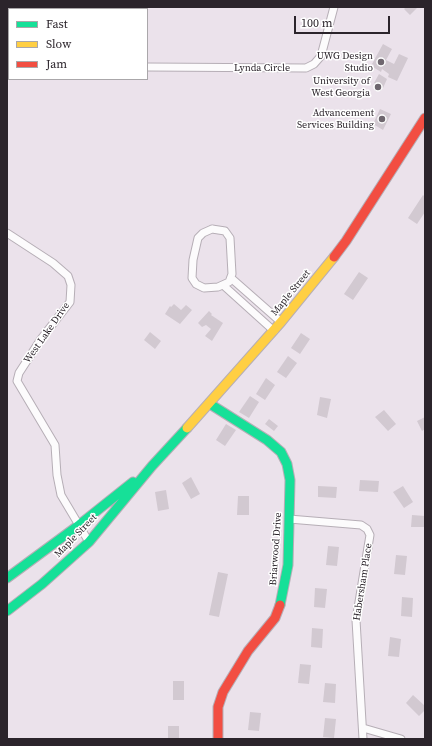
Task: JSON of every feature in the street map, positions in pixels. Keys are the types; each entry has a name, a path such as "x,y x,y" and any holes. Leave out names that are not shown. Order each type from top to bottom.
{"main road":[{"name":"Maple Street","path":"7,611 42,584 89,542 152,466 210,404 282,322 346,241 425,118"},
{"name":"Briarwood Drive","path":"210,404 267,440 281,452 287,464 290,480 288,565 283,597 275,618 248,651 223,692 218,707 218,739"},
{"name":"Maple Street","path":"7,578 79,525 152,466"}],"street":[{"name":"Lynda Circle","path":"148,67 306,68 314,64 321,56 334,7"},
{"path":"220,229 228,234 230,238 232,261 231,278 229,282 223,285 204,288 196,284 192,278 196,243 206,231 220,229"},
{"name":"West Lake Drive","path":"7,233 53,263 68,276 71,285 70,302 41,339 19,373 17,382 55,445 57,475 61,495 89,542"},
{"path":"231,278 282,322"},
{"path":"223,285 274,331"},
{"name":"Habersham Place","path":"289,519 361,525 367,529 370,535 356,620 356,649 363,739"},
{"path":"363,728 401,739"}],"building":[{"path":"406,7 418,7 410,15 404,9"},
{"name":"UWG Design Studio","path":"383,44 392,49 386,60 394,64 399,54 408,58 397,81 388,77 389,74 382,69 381,72 373,67 374,65 372,64"},
{"path":"379,74 387,79 383,88 374,83"},
{"name":"Advancement Services Building","path":"380,109 391,114 383,130 373,124"},
{"path":"423,195 425,197 425,212 417,224 408,218"},
{"path":"359,272 368,278 353,300 344,294"},
{"path":"174,304 181,310 186,305 192,310 180,324 165,314 170,306 171,307"},
{"path":"209,311 212,314 211,315 223,323 212,341 205,336 211,329 206,325 202,327 198,323"},
{"path":"150,332 161,341 155,349 144,340"},
{"path":"301,333 310,339 300,354 291,348"},
{"path":"288,356 297,363 286,378 277,372"},
{"path":"266,378 275,385 265,400 256,394"},
{"path":"250,396 259,402 249,418 239,412"},
{"path":"320,397 331,399 327,418 317,415"},
{"path":"384,410 396,424 388,431 375,417"},
{"path":"425,417 425,429 422,431 417,421"},
{"path":"269,419 278,426 274,431 265,424"},
{"path":"226,424 236,430 225,446 216,440"},
{"path":"191,477 200,494 191,499 182,483"},
{"path":"360,480 379,481 378,492 359,491"},
{"path":"318,486 337,487 336,498 318,497"},
{"path":"403,486 413,502 404,508 393,492"},
{"path":"166,490 169,509 158,511 155,492"},
{"path":"238,496 249,496 249,515 237,515"},
{"path":"412,515 425,516 425,527 411,527"},
{"path":"328,546 339,547 337,566 326,565"},
{"path":"396,555 407,556 405,575 394,574"},
{"path":"218,572 228,574 219,617 209,615"},
{"path":"315,588 327,589 325,608 314,607"},
{"path":"402,597 413,598 412,617 401,616"},
{"path":"312,628 323,629 322,648 311,647"},
{"path":"390,637 401,639 399,657 388,656"},
{"path":"300,664 311,665 309,684 298,683"},
{"path":"173,681 184,681 184,700 173,700"},
{"path":"325,683 336,684 335,703 323,702"},
{"path":"413,695 425,706 425,710 419,716 406,703"},
{"path":"250,712 261,713 259,731 248,730"},
{"path":"325,718 336,719 334,738 323,737"},
{"path":"168,726 179,726 179,739 168,739"}],"traffic: fast":[{"path":"210,404 267,440 281,452 287,464 290,480 288,565 280,605"},
{"path":"7,611 42,584 89,542 152,466 187,428"},
{"path":"7,578 79,525 133,482"}],"traffic: slow":[{"path":"187,428 281,322 334,257"}],"traffic: jam":[{"path":"334,257 346,241 425,118"},
{"path":"218,739 218,707 223,692 248,651 275,618 280,605"}],"place":[{"name":"UWG Design Studio","path":"381,62"},
{"name":"University of West Georgia","path":"378,87"},
{"name":"Advancement Services Building","path":"382,119"}]}
